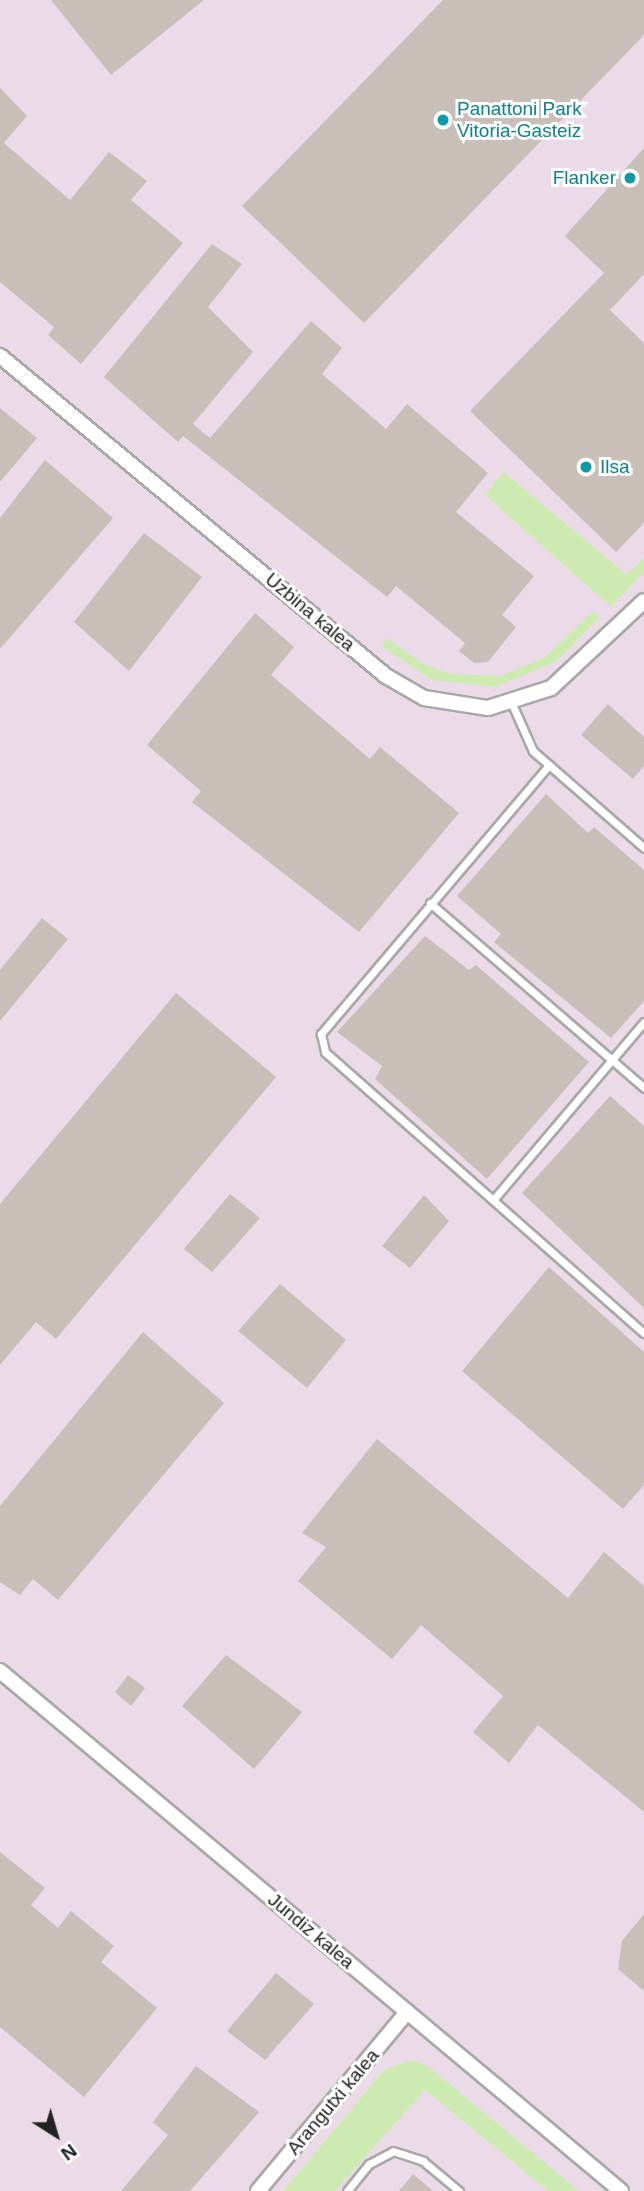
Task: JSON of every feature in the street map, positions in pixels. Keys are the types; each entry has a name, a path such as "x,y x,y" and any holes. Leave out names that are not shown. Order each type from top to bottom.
{"street":[{"name":"Uzbina kalea","path":"0,356 386,676 443,703 512,704 568,677 644,601"},
{"name":"Jundiz kalea","path":"0,1672 621,2191"},
{"name":"Arangutxi kalea","path":"258,2191 407,2012"}],"lane":[{"path":"512,704 533,751 644,848"},
{"path":"549,765 321,1034 325,1052 644,1333"},
{"path":"430,903 644,1088"},
{"path":"493,1200 644,1023"},
{"path":"347,2191 369,2164 393,2151 423,2161 459,2191"}],"shaded area":[{"path":"0,0 644,0 644,2191 0,2191"}],"green space":[{"path":"504,472 627,575 644,558 644,572 611,607 485,495"},
{"path":"593,611 600,617 557,661 496,687 432,680 381,646 387,638 423,664 451,674 501,676 545,657"},
{"path":"411,2060 428,2066 579,2191 548,2191 425,2090 335,2191 283,2191 384,2070"}],"building":[{"path":"51,0 204,0 111,75"},
{"name":"Panattoni Park Vitoria-Gasteiz","path":"443,0 644,0 644,35 364,323 242,206"},
{"path":"0,88 27,116 4,143 70,200 109,152 147,181 131,200 183,243 81,364 48,335 54,327 0,282"},
{"name":"Ilsa","path":"644,148 644,274 610,310 644,343 644,523 616,552 470,411 604,273 565,236"},
{"path":"212,244 242,264 208,307 253,352 193,424 210,438 311,321 342,348 322,374 386,429 407,404 488,473 456,512 534,576 502,615 516,627 488,662 474,663 459,651 465,643 396,586 387,597 183,436 178,442 104,377"},
{"path":"0,408 37,438 0,482"},
{"path":"45,460 113,518 0,649 0,518"},
{"path":"144,533 202,577 129,671 74,622"},
{"path":"255,613 294,647 271,675 370,759 380,747 459,813 359,932 192,802 201,791 147,745"},
{"path":"608,704 644,737 644,766 633,779 581,735"},
{"path":"546,794 588,833 594,827 644,870 644,1001 611,1038 494,942 501,934 457,896"},
{"path":"42,918 68,939 0,1021 0,970"},
{"path":"425,936 469,970 476,965 589,1062 487,1179 375,1079 382,1066 337,1032"},
{"path":"176,993 276,1077 56,1339 36,1322 0,1365 0,1204"},
{"path":"610,1096 644,1126 644,1308 522,1193"},
{"path":"230,1194 260,1218 212,1272 184,1249"},
{"path":"424,1195 449,1221 410,1268 382,1246"},
{"path":"549,1267 644,1352 644,1485 623,1509 462,1371"},
{"path":"280,1284 346,1340 307,1388 238,1331"},
{"path":"143,1332 224,1403 58,1600 33,1579 20,1595 0,1582 0,1506"},
{"path":"377,1439 568,1598 604,1552 644,1586 644,1812 538,1725 509,1763 473,1732 503,1696 421,1625 392,1659 298,1581 326,1547 302,1533"},
{"path":"226,1655 302,1712 254,1769 182,1706"},
{"path":"128,1675 145,1688 131,1706 115,1692"},
{"path":"0,1852 45,1888 31,1905 58,1928 71,1911 114,1946 101,1962 157,2008 84,2097 0,2027"},
{"path":"644,1914 644,1991 618,1969 622,1941"},
{"path":"276,1973 314,2004 265,2060 227,2031"},
{"path":"196,2066 259,2112 190,2191 121,2191 168,2135 153,2122"},
{"path":"413,2174 433,2191 399,2191"}],"place":[{"name":"Panattoni Park Vitoria-Gasteiz","path":"443,120"},
{"name":"Flanker","path":"630,178"},
{"name":"Ilsa","path":"586,467"}]}
